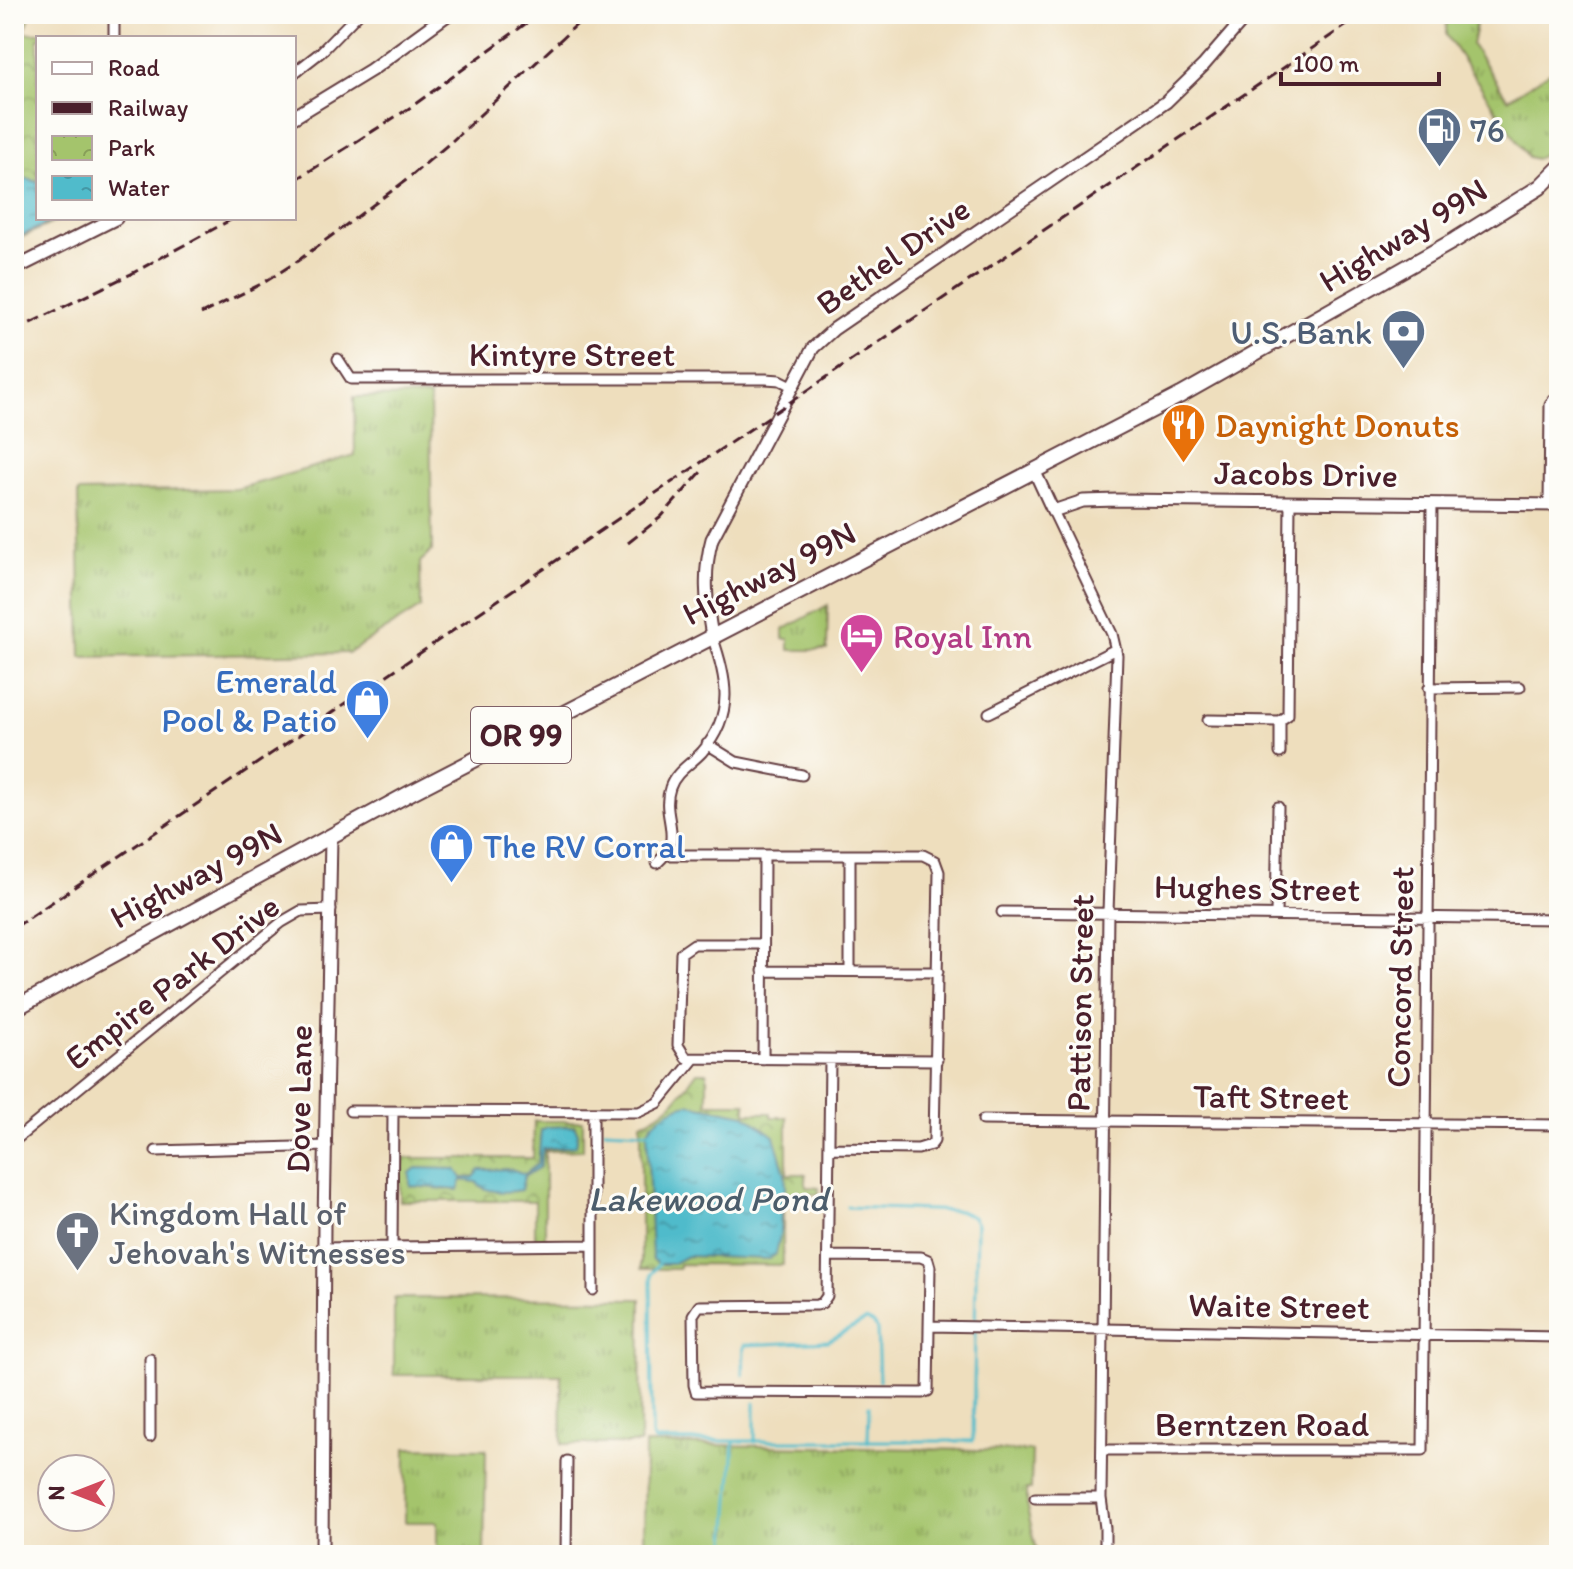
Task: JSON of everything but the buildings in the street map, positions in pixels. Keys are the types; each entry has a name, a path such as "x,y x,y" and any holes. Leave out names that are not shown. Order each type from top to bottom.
{"main road":[{"path":"296,116 371,70 448,14"},
{"name":"Highway 99N","path":"14,1009 712,636 1181,395 1455,240 1553,180 1559,168"},
{"path":"14,269 112,220"}],"street":[{"path":"114,14 114,36"},
{"path":"296,71 321,52 358,14"},
{"name":"Bethel Drive","path":"712,636 706,607 706,561 712,539 813,348 824,337 1166,102 1203,66 1248,14"},
{"name":"Kintyre Street","path":"338,359 351,379 766,379 780,380 792,386"},
{"path":"1554,505 1550,405 1553,400 1559,399"},
{"name":"Pattison Street","path":"1034,470 1112,634 1116,649 1105,1121 1101,1498 1105,1555"},
{"name":"Jacobs Drive","path":"1053,511 1085,500 1554,505"},
{"path":"1208,720 1280,721 1288,715 1290,503"},
{"name":"Concord Street","path":"1423,1450 1432,504"},
{"path":"657,863 666,855 672,837 667,806 670,786 707,744 723,713 725,674 712,636"},
{"path":"989,713 1116,649"},
{"path":"1429,688 1520,687"},
{"path":"1280,721 1280,753"},
{"path":"707,744 736,762 802,775"},
{"path":"1276,915 1278,807"},
{"name":"Dove Lane","path":"322,1555 331,837"},
{"path":"666,855 923,855 935,861 939,872 936,1133 931,1145 918,1149 829,1148"},
{"path":"850,855 850,971"},
{"path":"763,1059 764,856"},
{"name":"Empire Park Drive","path":"14,1141 282,922 301,911 331,910"},
{"name":"Hughes Street","path":"1002,912 1559,919"},
{"path":"763,944 694,944 681,953 678,1045 682,1055 694,1059 937,1060"},
{"path":"763,971 938,972"},
{"path":"350,1111 630,1113 653,1106 694,1059"},
{"path":"828,1256 925,1258 930,1267 929,1387 926,1393 696,1392 695,1310 704,1305 822,1303 828,1291 828,1256 830,1060"},
{"path":"392,1247 393,1112"},
{"path":"593,1113 593,1290"},
{"name":"Taft Street","path":"983,1120 1559,1125"},
{"path":"156,1151 327,1146"},
{"path":"324,1248 593,1245"},
{"name":"Waite Street","path":"930,1326 1559,1337"},
{"path":"150,1359 150,1437"},
{"name":"Berntzen Road","path":"1102,1450 1423,1450"},
{"path":"566,1555 567,1461"},
{"path":"1035,1498 1101,1498"}],"green space":[{"path":"14,14 31,14 24,33 98,32 98,36 36,36 36,220 59,220 14,241"},
{"path":"1447,14 1469,14 1476,25 1472,45 1508,99 1559,66 1559,144 1535,159 1528,157 1446,35"},
{"path":"430,396 432,551 420,562 421,607 349,653 81,657 78,492 237,489 355,455 354,397"},
{"path":"828,605 827,650 789,650 789,639 783,639 783,630"},
{"name":"Lakewood Pond","path":"697,1072 707,1072 707,1103 746,1103 746,1113 771,1113 771,1117 787,1117 787,1174 806,1174 806,1187 819,1188 819,1194 783,1194 783,1265 679,1264 679,1269 641,1269 641,1123 666,1109"},
{"path":"534,1121 583,1121 583,1150 545,1151 545,1239 535,1239 535,1201 400,1201 400,1158 533,1158"},
{"path":"394,1298 641,1299 640,1444 562,1444 561,1375 394,1375"},
{"path":"645,1444 1032,1451 1027,1508 1038,1555 644,1555"},
{"path":"406,1448 486,1449 484,1555 437,1555 437,1522 405,1522"}],"water":[{"path":"14,175 36,181 36,220 55,220 14,239"},
{"name":"Lakewood Pond","path":"689,1104 745,1115 774,1136 786,1188 782,1194 776,1254 769,1259 687,1256 672,1264 659,1264 652,1259 647,1132 665,1114"},
{"path":"574,1126 578,1133 576,1146 543,1149 540,1167 524,1177 521,1190 496,1191 479,1186 476,1182 462,1180 458,1190 410,1186 410,1173 416,1168 456,1169 462,1178 473,1178 480,1170 511,1169 525,1174 538,1164 541,1130"}],"waterway":[{"path":"604,1130 647,1132"},
{"path":"659,1264 651,1274 652,1436 655,1441 973,1441 977,1224 973,1217 960,1211 847,1207"},
{"path":"743,1375 744,1345 828,1341 866,1320 874,1324 877,1330 879,1381"},
{"path":"755,1403 755,1442"},
{"path":"868,1442 869,1406"},
{"path":"726,1555 734,1443"}],"railway":[{"path":"296,180 411,107 539,14"},
{"path":"201,314 265,282 299,260 405,181 588,14"},
{"path":"14,928 1363,14"},
{"path":"14,331 131,274 230,220"},
{"path":"628,543 661,517 701,472"}],"place":[{"name":"76","path":"1439,169"},
{"name":"U.S. Bank","path":"1403,371"},
{"name":"Daynight Donuts","path":"1184,464"},
{"name":"Royal Inn","path":"862,675"},
{"name":"Emerald Pool & Patio","path":"368,740"},
{"name":"The RV Corral","path":"452,885"},
{"name":"Kingdom Hall of Jehovah's Witnesses","path":"78,1272"}]}
